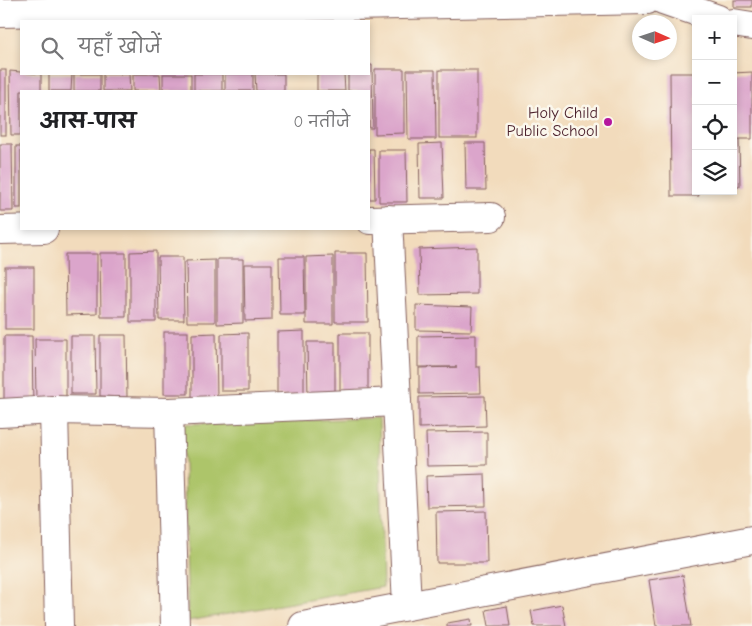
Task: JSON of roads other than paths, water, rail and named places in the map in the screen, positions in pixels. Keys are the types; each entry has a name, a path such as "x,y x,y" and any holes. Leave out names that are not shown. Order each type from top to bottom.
{"street":[{"path":"0,13 348,3 647,0"},
{"path":"663,0 706,15"},
{"path":"737,24 752,26"},
{"path":"407,605 397,402 378,220 491,217"},
{"path":"0,230 20,230"},
{"path":"0,412 54,410 169,412 397,402"},
{"path":"54,410 60,626"},
{"path":"169,412 175,626"},
{"path":"303,626 752,540"}],"place":[{"name":"Holy Child Public School","path":"608,122"}]}
